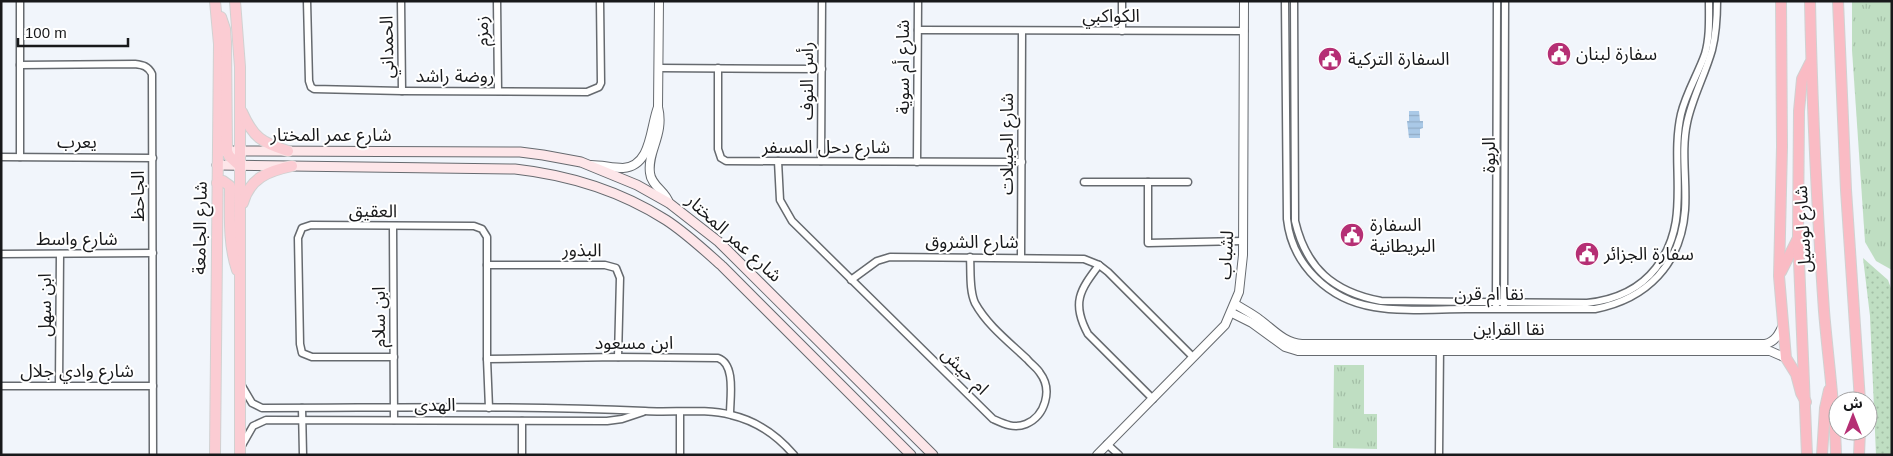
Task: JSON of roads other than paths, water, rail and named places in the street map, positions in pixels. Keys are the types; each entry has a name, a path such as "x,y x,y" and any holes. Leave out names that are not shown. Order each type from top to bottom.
{"highway":[{"path":"1781,1 1782,147 1779,276 1786,358 1796,374 1801,393 1806,402"},
{"name":"شارع لوسيل","path":"1810,1 1820,242 1830,387 1835,418 1836,455"},
{"path":"1838,1 1846,190 1859,391"},
{"path":"1807,455 1798,237 1802,80 1811,60"},
{"path":"1779,276 1798,237"},
{"path":"1822,455 1825,408 1830,387"}],"main road":[{"path":"236,1 239,34 240,107 240,452"},
{"name":"شارع الجامعة","path":"215,455 217,165 222,151 216,6"},
{"path":"240,107 249,126 257,137 269,145 288,152"},
{"path":"222,151 240,166"},
{"name":"شارع عمر المختار","path":"222,151 504,152 559,157 590,165 637,184 669,203 719,242 924,450 933,455"},
{"name":"شارع عمر المختار","path":"217,165 515,169 572,178 616,194 637,203 667,221 715,260 911,455"},
{"path":"240,214 245,196 253,183 267,173 292,166"},
{"path":"217,183 223,181 230,186 233,256 240,278"},
{"path":"899,443 906,455"}],"street":[{"path":"20,1 20,157"},
{"name":"روضة راشد","path":"308,1 308,81 311,87 319,90 402,92 587,92 599,87 602,77 600,1"},
{"name":"الحمداني","path":"402,1 402,92"},
{"name":"زمزم","path":"497,1 498,91"},
{"path":"659,1 658,107 661,117 650,174 654,183 664,192 669,203"},
{"name":"رأس النوف","path":"821,161 822,1"},
{"name":"شارع أم سوية","path":"917,162 918,1"},
{"path":"1122,1 1122,31"},
{"name":"لشباب","path":"1097,455 1225,325 1235,304 1241,284 1243,241 1244,1"},
{"name":"نقا ام قرن","path":"1285,1 1287,219 1293,244 1304,265 1319,281 1334,292 1351,301 1369,306 1393,309 1588,303 1606,300 1626,293 1644,282 1670,246 1678,214 1681,113 1707,45 1709,1"},
{"name":"نقا ام قرن","path":"1294,1 1294,221 1300,240 1311,260 1324,275 1337,286 1355,295 1380,302 1595,309 1629,299 1644,289 1659,275 1670,260 1679,241 1684,221 1687,125 1713,45 1717,1"},
{"name":"الربوة","path":"1497,1 1500,306"},
{"name":"الربوة","path":"1500,306 1505,1"},
{"name":"الكواكبي","path":"918,30 1244,31"},
{"name":"شارع الجبيلات","path":"1021,258 1022,31"},
{"name":"الجاحظ","path":"20,65 135,64 144,65 149,69 152,82 153,158 153,455"},
{"path":"659,68 822,69"},
{"name":"شارع دحل المسفر","path":"718,68 718,149 721,158 730,162 1022,162"},
{"path":"590,165 624,168 633,166 640,160 648,145 658,107"},
{"name":"يعرب","path":"1,157 153,158"},
{"name":"ام حيش","path":"778,161 779,196 792,221 993,419 1006,426 1019,426 1035,418 1043,409 1047,397 1046,386 1040,372 987,321 980,310 972,292 970,257"},
{"path":"1084,182 1188,182"},
{"path":"1148,182 1148,243 1243,241"},
{"name":"العقيق","path":"394,357 312,357 302,353 300,344 298,238 300,230 308,225 479,227 486,233 489,408"},
{"name":"ابن سلام","path":"393,226 394,420"},
{"name":"شارع واسط","path":"1,254 153,253"},
{"name":"ابن سهل","path":"59,386 60,254"},
{"name":"شارع الشروق","path":"852,280 870,265 883,259 1077,257 1099,265 1193,356"},
{"name":"البذور","path":"487,265 605,265 616,268 620,278 618,357"},
{"path":"1099,265 1080,293 1080,314 1085,327 1088,334 1153,399"},
{"name":"نقا القراين","path":"1235,304 1295,344 1577,352 1770,351 1786,358"},
{"name":"نقا القراين","path":"1232,313 1252,324 1285,347 1293,350 1765,344 1774,340 1780,333 1783,323"},
{"path":"1439,455 1440,347"},
{"name":"ابن مسعود","path":"487,359 718,358 723,360 730,370 730,414"},
{"name":"الهدى","path":"241,383 248,398 262,408 582,409 730,414 769,430 791,454"},
{"name":"شارع وادي جلال","path":"1,386 153,386"},
{"path":"302,408 303,455"},
{"path":"582,409 582,421"},
{"name":"الهدى","path":"240,452 249,429 257,423 266,420 582,421 614,420 644,411"},
{"path":"680,412 680,455"},
{"path":"522,421 522,455"},
{"path":"1107,444 1119,455"}],"water":[{"path":"1409,111 1419,111 1420,121 1423,121 1423,128 1420,129 1420,138 1409,138 1407,121 1409,121"}],"place":[{"name":"سفارة لبنان","path":"1559,54"},
{"name":"السفارة التركية","path":"1330,59"},
{"name":"السفارة البريطانية","path":"1352,235"},
{"name":"سفارة الجزائر","path":"1587,254"}]}
